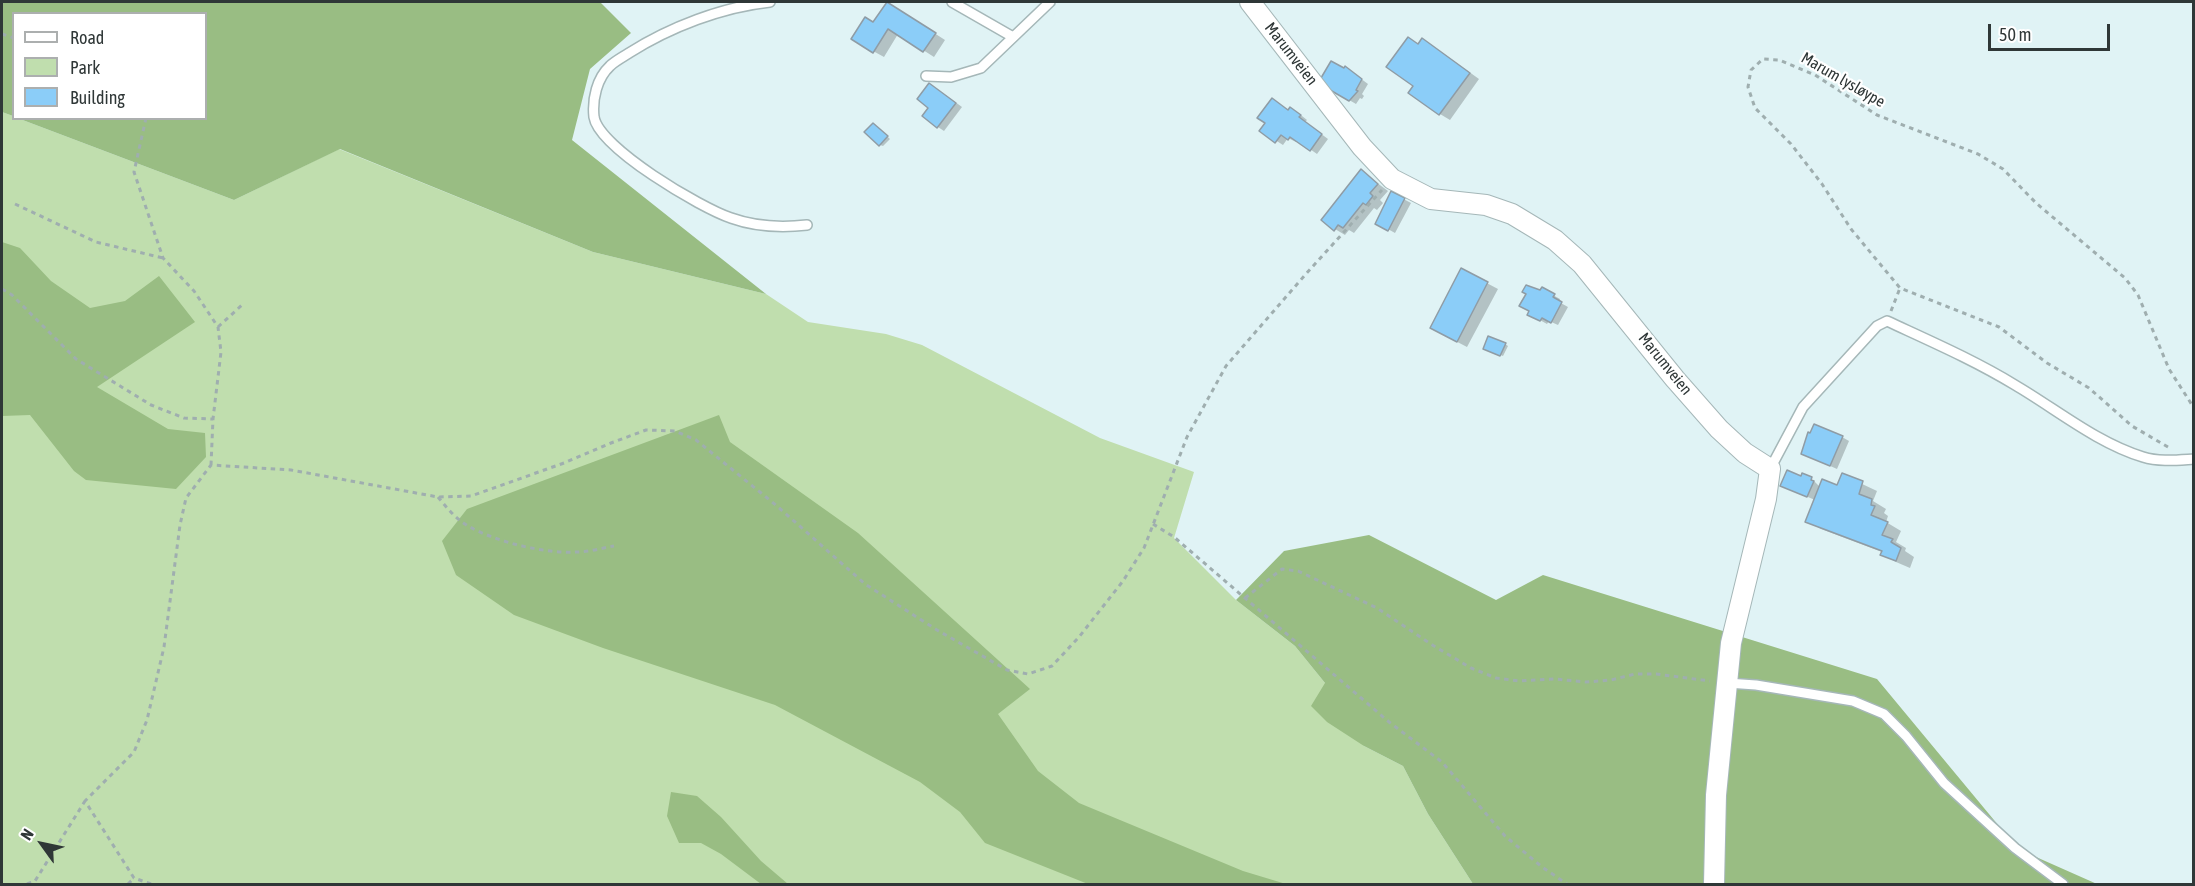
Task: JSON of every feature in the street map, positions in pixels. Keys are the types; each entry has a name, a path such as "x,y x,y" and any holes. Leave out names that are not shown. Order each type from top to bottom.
{"street":[{"name":"Marumveien","path":"1250,2 1362,147 1392,179 1431,199 1486,205 1512,214 1555,240 1582,264 1675,379 1719,429 1745,453 1770,469"},
{"path":"1714,885 1716,795 1731,643 1766,499 1770,469"}],"lane":[{"path":"770,2 752,4 707,16 645,43 610,66 598,84 594,98 594,118 602,133 620,152 696,203 730,218 758,225 778,228 807,225"},
{"path":"952,2 1013,37"},
{"path":"926,76 951,77 981,68 1050,2"},
{"path":"1770,469 1803,407 1877,326 1887,321 2014,384 2081,427 2133,453 2162,461 2193,459"},
{"path":"1727,683 1756,685 1853,701 1884,714 1906,736 1944,783 2016,848 2063,885"}],"path":[{"name":"Marum lysløype","path":"2176,451 2160,444 2132,426 2089,388 2047,363 1999,327 1900,288 1851,229 1822,184 1791,144 1755,108 1748,87 1751,70 1763,59 1779,60 1815,75 1877,115 1978,154 2003,169 2036,203 2126,278 2138,295 2169,369 2193,408"},
{"path":"27,885 35,881 85,801 134,752 147,720 164,647 180,525 186,498 211,465 213,419 221,352 218,327 194,291 163,258 134,172 146,120"},
{"path":"211,465 291,470 438,497 471,496 564,463 611,442 646,430 675,431 696,440 777,506 865,585 1007,670 1028,674 1052,666 1079,637 1123,581 1144,548 1187,437 1226,366 1392,179"},
{"path":"15,204 96,242 163,258"},
{"path":"1887,321 1900,288"},
{"path":"2,290 12,295 76,359 151,405 184,418 213,419"},
{"path":"218,327 242,305"},
{"path":"438,497 466,525 483,534 521,545 550,551 577,552 614,546"},
{"path":"1153,524 1174,537 1389,722 1442,762 1505,836 1567,885"},
{"path":"1245,598 1282,569 1298,571 1377,608 1443,652 1471,668 1496,678 1519,681 1555,679 1586,682 1611,680 1635,674 1656,674 1727,683"},
{"path":"85,801 134,878 151,885"},
{"path":"128,885 134,878"}],"green space":[{"path":"2,2 600,2 631,33 590,69 572,140 766,294 593,252 340,149 234,200 23,120 207,120 207,12 12,12 12,116 2,112"},
{"path":"2,112 12,116 12,120 23,120 234,200 339,149 593,252 766,294 808,322 886,334 922,345 1100,438 1194,472 1174,538 1236,600 1295,646 1325,683 1364,746 1403,766 1428,814 1473,884 2,884"},
{"path":"2,242 20,248 51,281 90,308 125,301 159,276 195,322 97,387 168,429 205,433 206,457 176,489 86,480 74,471 30,415 2,416"},
{"path":"719,415 730,442 858,533 1030,689 998,714 1038,771 1079,803 1243,871 1286,884 1088,884 985,843 960,812 920,782 775,705 603,648 514,615 456,575 442,541 467,509"},
{"path":"1369,535 1496,600 1543,575 1877,679 2018,849 2097,884 1473,884 1428,814 1403,766 1364,746 1327,722 1311,706 1325,683 1295,646 1236,600 1284,551"},
{"path":"671,792 697,796 721,817 761,861 788,884 761,884 721,854 701,843 679,843 667,816"}],"building":[{"path":"887,2 936,33 923,52 888,29 873,53 851,39 865,17 873,22"},
{"path":"1408,37 1418,44 1422,38 1470,73 1439,115 1408,93 1413,86 1386,67"},
{"path":"1331,61 1344,68 1345,66 1362,79 1356,90 1358,91 1349,101 1318,83"},
{"path":"929,83 956,103 937,128 922,116 928,108 917,99"},
{"path":"1272,98 1288,110 1290,107 1301,115 1299,117 1322,134 1310,151 1290,137 1288,140 1281,135 1275,143 1259,131 1265,123 1257,118"},
{"path":"873,123 888,136 879,146 864,132"},
{"path":"1361,169 1378,184 1370,193 1373,196 1366,205 1363,203 1343,228 1338,225 1334,231 1321,220"},
{"path":"1391,191 1405,198 1388,231 1375,224"},
{"path":"1461,268 1488,282 1457,342 1430,328"},
{"path":"1526,285 1540,290 1542,287 1555,294 1553,297 1562,302 1551,323 1542,318 1540,321 1527,315 1529,311 1519,306 1526,294 1522,292"},
{"path":"1488,336 1506,343 1500,356 1483,349"},
{"path":"1814,424 1843,436 1830,466 1801,454 1808,432 1810,433"},
{"path":"1787,470 1801,476 1802,473 1812,477 1811,480 1814,481 1807,497 1780,486"},
{"path":"1842,473 1863,481 1859,494 1872,499 1871,505 1875,506 1871,515 1888,522 1882,535 1893,539 1891,542 1901,548 1896,561 1880,555 1882,551 1805,522 1822,479 1837,485"}]}
